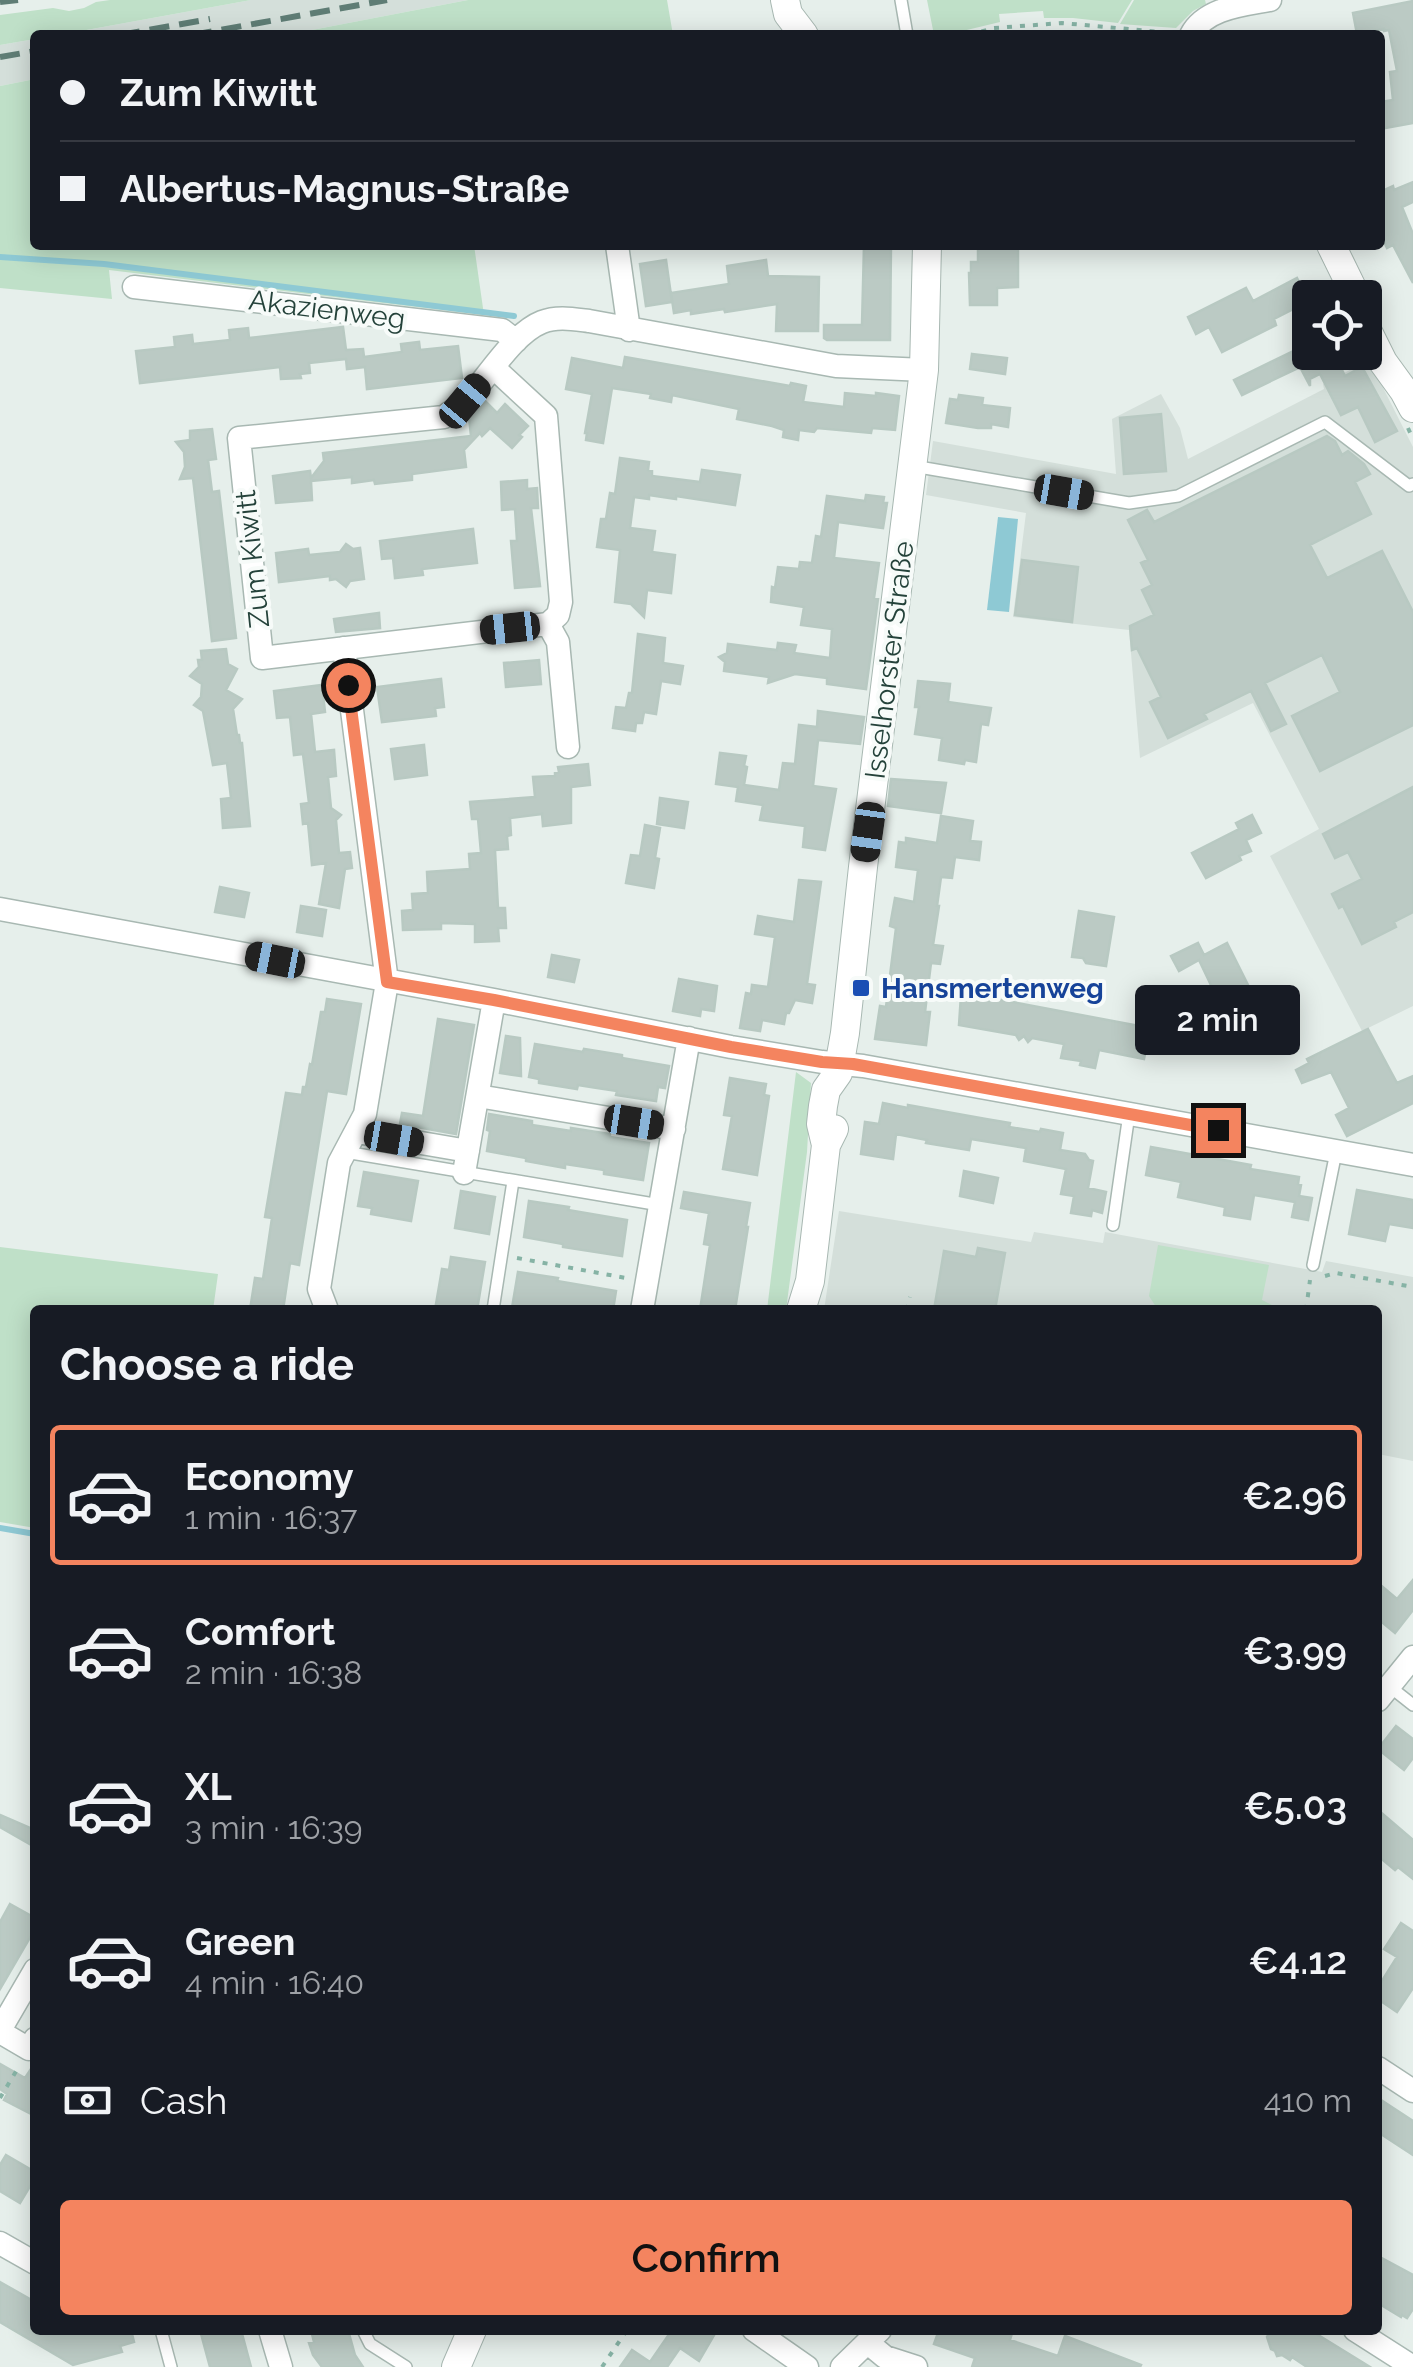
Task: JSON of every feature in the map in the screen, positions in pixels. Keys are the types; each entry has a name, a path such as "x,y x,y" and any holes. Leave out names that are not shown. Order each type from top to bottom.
{"street":[{"path":"785,0 788,14 800,30"},
{"path":"1195,30 1202,20 1232,7 1270,0"},
{"path":"618,250 629,330"},
{"name":"Isselhorster Straße","path":"811,1296 826,1146 837,1123 841,1092 839,1068 924,370 926,250"},
{"path":"1334,250 1349,280"},
{"name":"Akazienweg","path":"134,287 502,330 516,341"},
{"path":"568,746 558,642 548,624 558,614 561,602 546,416 494,368 516,341 540,322 554,319 836,366 924,370"},
{"path":"1382,331 1409,400"},
{"path":"1382,360 1409,400"},
{"name":"Zum Kiwitt","path":"494,368 465,401 444,417 239,438 262,658 548,624"},
{"path":"324,1305 319,1289 339,1163 365,1114 387,982 344,648"},
{"path":"0,909 839,1068 1413,1165"},
{"path":"351,1142 466,1162 494,1000"},
{"path":"643,1305 690,1038"},
{"path":"478,1096 674,1129"},
{"path":"1383,1693 1413,1657"},
{"path":"30,1979 3,2025 30,2038"},
{"path":"1382,2071 1413,2092"},
{"path":"0,2243 30,2260"},
{"path":"271,2335 280,2367"},
{"path":"456,2367 470,2335"},
{"path":"761,2335 807,2367"},
{"path":"1363,2335 1413,2367"},
{"path":"842,2367 874,2336 885,2357 916,2367"}],"lane":[{"path":"901,0 906,30"},
{"path":"913,466 1129,503 1178,496 1325,422 1409,486 1413,484"},
{"path":"1113,1225 1129,1114"},
{"path":"1313,1266 1336,1152"},
{"path":"466,1162 513,1181 660,1205"},
{"path":"494,1305 513,1181"},
{"path":"1383,1693 1413,1706"},
{"path":"162,2335 171,2367"},
{"path":"366,2335 370,2344 406,2367"}],"path":[{"path":"989,30 1062,23 1130,30"},
{"path":"502,1256 646,1282"},
{"path":"1307,1305 1310,1279 1336,1272 1413,1287"},
{"path":"908,1305 910,1297"},
{"path":"0,2098 30,2044"},
{"path":"602,2367 624,2335"}],"shaded area":[{"path":"251,0 468,0 312,30 86,30"},
{"path":"30,40 30,80 0,86 0,45"},
{"path":"1350,370 1374,370 1413,447 1413,1006 1362,1031 1270,856 1319,829 1253,703 1140,758 1129,630 1013,617 1026,513 926,495 933,441 1116,474 1112,419 1161,394 1180,428 1188,459 1324,389 1323,384"},
{"path":"839,1211 1031,1242 1034,1232 1103,1243 1105,1232 1322,1272 1326,1261 1413,1277 1413,1461 1382,1455 1382,1305 825,1305"}],"green space":[{"path":"251,0 86,30 30,30 30,40 0,45 0,15 53,8 69,11 96,2"},
{"path":"468,0 667,0 672,30 312,30"},
{"path":"927,0 1132,0 1118,23 1044,18 1043,11 999,14 1000,22 967,30 933,30"},
{"path":"1134,0 1205,0 1206,4 1176,28 1120,24"},
{"path":"30,80 30,250 475,250 484,315 109,270 112,299 0,288 0,86"},
{"path":"796,1072 811,1083 807,1152 787,1305 768,1305"},
{"path":"1158,1245 1269,1265 1262,1300 1272,1305 1155,1305 1149,1296"},
{"path":"0,1247 218,1274 214,1305 30,1305 30,1527 0,1522"}],"water":[{"path":"998,517 1018,519 1009,612 987,610"}],"building":[{"path":"1413,1 1413,123 1385,128 1385,101 1393,100 1390,72 1397,71 1389,30 1356,30 1353,13"},
{"path":"1413,182 1413,202 1402,207 1413,234 1413,283 1393,245 1387,248 1385,244 1385,190 1393,186 1394,190"},
{"path":"864,250 891,250 890,340 824,338 824,325 862,325"},
{"path":"978,250 1018,250 1018,287 997,288 997,305 970,305 971,262 978,262"},
{"path":"666,260 672,302 646,306 640,264"},
{"path":"766,260 768,276 819,277 818,331 776,331 777,304 725,312 724,309 674,313 671,293 729,284 727,266"},
{"path":"1292,281 1292,310 1274,319 1276,325 1222,352 1209,327 1196,334 1188,317 1246,288 1253,301"},
{"path":"343,327 346,350 363,349 364,357 402,352 401,344 419,342 420,350 458,346 462,378 367,389 365,367 347,369 346,359 309,363 310,373 300,374 301,378 281,379 280,367 140,383 136,351 175,347 174,337 192,335 193,344 230,340 229,330 248,328 249,338"},
{"path":"1292,352 1294,370 1242,395 1234,380"},
{"path":"972,354 1007,358 1005,374 970,369"},
{"path":"625,357 806,386 803,402 844,407 845,393 899,396 895,430 872,428 871,433 817,428 814,432 799,430 798,440 783,437 784,430 737,419 739,409 672,395 671,402 650,398 651,394 612,388 603,443 586,440 592,394 566,389 572,358 623,368"},
{"path":"1302,370 1342,370 1345,376 1364,370 1397,431 1375,442 1358,407 1341,415 1320,374 1310,379 1310,386"},
{"path":"959,395 983,398 982,405 1010,408 1008,427 946,423 950,399 958,400"},
{"path":"485,401 497,413 505,404 528,426 512,448 490,428 464,450 466,467 412,474 412,480 375,484 374,480 352,483 352,477 311,481 312,500 276,503 273,476 310,471 311,478 324,461 323,453 471,436 469,417"},
{"path":"1161,414 1166,471 1124,474 1120,418"},
{"path":"212,429 216,459 208,460 212,492 219,491 236,638 212,641 193,478 180,479 185,467 184,452 176,442 190,440 190,431"},
{"path":"1327,436 1335,441 1342,455 1348,451 1370,474 1355,482 1371,514 1310,545 1327,578 1382,551 1413,612 1413,725 1320,771 1292,716 1340,692 1322,655 1265,683 1286,724 1271,731 1251,691 1204,714 1207,719 1168,738 1150,702 1161,697 1137,648 1132,650 1130,626 1154,615 1142,590 1152,585 1141,563 1148,560 1128,520 1147,510 1154,522"},
{"path":"620,458 649,462 652,476 700,482 702,470 740,475 735,505 676,496 634,497 630,528 655,531 652,552 675,555 671,593 647,590 644,617 631,604 615,602 620,550 597,547 601,519 606,519 610,493 615,494"},
{"path":"527,480 527,489 537,488 538,508 531,508 540,586 515,588 511,541 517,541 515,509 502,510 501,482"},
{"path":"866,495 884,497 883,503 887,503 883,528 838,522 834,558 879,563 866,689 827,684 827,678 795,674 768,683 769,677 724,671 725,662 719,657 727,653 728,644 777,650 778,643 796,645 794,653 830,658 832,629 801,625 804,607 771,602 772,587 775,588 778,567 799,569 800,562 812,563 816,536 821,537 827,496 865,501"},
{"path":"473,529 477,563 422,569 423,575 395,578 393,558 382,559 380,541"},
{"path":"346,544 360,548 364,579 350,581 346,587 336,579 330,580 330,576 279,582 276,553 308,549 309,555 340,552"},
{"path":"1022,560 1078,567 1072,622 1015,615"},
{"path":"379,613 380,628 336,632 334,619"},
{"path":"638,634 665,638 663,663 683,666 680,684 661,681 656,714 644,712 635,731 613,728 616,707 626,708 632,693"},
{"path":"226,649 228,664 237,669 226,690 242,699 233,709 242,743 250,826 223,828 221,799 231,798 227,763 213,765 203,711 194,705 201,697 202,684 190,676 199,667 201,651"},
{"path":"539,660 541,684 506,687 504,663"},
{"path":"441,679 444,707 435,708 436,716 382,722 377,687"},
{"path":"918,681 950,684 948,702 991,708 988,725 981,724 976,762 939,760 942,738 915,734"},
{"path":"322,685 325,712 311,714 315,752 334,750 336,776 328,777 331,808 341,815 336,820 339,853 350,852 352,868 345,869 339,908 319,904 326,863 312,865 308,823 303,824 301,804 309,803 303,754 294,755 290,717 277,718 274,691"},
{"path":"818,711 864,717 860,744 818,740 813,786 836,789 825,850 803,847 805,826 760,820 763,805 736,801 738,787 716,784 720,753 746,756 744,785 779,790 783,763 795,764 799,725 817,727"},
{"path":"424,745 427,775 395,779 391,749"},
{"path":"588,764 590,785 571,787 571,823 543,826 542,814 510,818 508,849 495,850 498,908 505,908 506,928 498,928 499,941 475,942 475,924 441,923 441,929 403,930 402,911 413,910 412,894 428,893 427,872 470,869 469,854 481,853 478,819 472,819 470,802 535,797 533,777 555,776 558,767"},
{"path":"891,779 946,783 941,813 888,806"},
{"path":"1413,787 1413,912 1394,922 1396,927 1362,944 1343,906 1339,908 1332,894 1362,879 1348,852 1335,858 1323,834"},
{"path":"660,798 688,802 684,828 657,824"},
{"path":"1252,815 1261,833 1246,840 1251,851 1206,878 1192,853 1239,829 1236,823"},
{"path":"941,816 973,821 970,841 981,842 979,860 955,857 952,878 941,877 933,945 943,946 940,964 931,963 925,1012 930,1012 926,1045 875,1039 880,1006 886,1007 896,928 890,926 895,898 914,902 918,870 896,867 899,842 906,843 906,838 937,843"},
{"path":"645,825 660,828 654,888 626,883 631,855 640,856"},
{"path":"799,880 821,882 807,984 815,985 812,1003 795,1000 784,1024 762,1020 760,1031 740,1028 746,993 751,994 752,985 768,987 775,937 755,934 758,916 794,922"},
{"path":"220,887 249,893 244,917 215,912"},
{"path":"301,906 326,910 322,936 297,932"},
{"path":"1079,911 1114,917 1106,966 1072,957"},
{"path":"1198,943 1204,955 1227,943 1250,989 1220,1004 1199,960 1179,971 1171,956"},
{"path":"552,955 579,960 574,982 548,977"},
{"path":"679,979 717,986 714,1011 701,1009 700,1016 673,1011"},
{"path":"961,995 1150,1028 1144,1059 1099,1050 1095,1068 1061,1058 1064,1044 1032,1038 1028,1042 1024,1036 1019,1040 1016,1035 959,1025"},
{"path":"327,999 361,1004 346,1094 327,1091 299,1265 290,1263 284,1305 251,1305 255,1278 263,1279 272,1218 265,1217 286,1093 302,1095 306,1087 321,1012 325,1012"},
{"path":"438,1019 474,1025 456,1134 400,1124 402,1113 423,1116"},
{"path":"1368,1029 1397,1083 1413,1076 1413,1103 1347,1136 1336,1115 1349,1108 1331,1072 1302,1083 1296,1070 1309,1063 1307,1059"},
{"path":"506,1036 520,1038 521,1076 500,1073"},
{"path":"535,1044 622,1055 669,1066 665,1088 658,1087 656,1101 578,1085 577,1089 539,1083 539,1079 529,1077"},
{"path":"730,1078 766,1084 764,1095 769,1096 757,1175 723,1169 732,1116 724,1115"},
{"path":"883,1103 1063,1133 1060,1150 1085,1154 1093,1161 1088,1188 1106,1192 1102,1213 1071,1213 1074,1196 1061,1194 1066,1169 1024,1161 1026,1148 971,1139 969,1150 896,1134 893,1159 861,1154 865,1122 879,1124"},
{"path":"489,1114 532,1121 532,1125 649,1143 643,1180 487,1151"},
{"path":"1151,1147 1299,1177 1299,1196 1312,1198 1308,1220 1292,1217 1295,1202 1254,1195 1250,1219 1224,1215 1225,1207 1178,1197 1181,1182 1146,1175"},
{"path":"964,1171 998,1178 993,1203 960,1196"},
{"path":"364,1172 418,1181 411,1221 371,1214 372,1208 358,1206"},
{"path":"1357,1190 1413,1200 1413,1228 1389,1224 1385,1241 1349,1234"},
{"path":"461,1191 495,1197 489,1234 455,1228"},
{"path":"684,1192 750,1203 736,1305 701,1305 710,1245 704,1244 709,1213 681,1208"},
{"path":"529,1201 627,1220 622,1256 524,1237"},
{"path":"978,1248 1005,1253 996,1305 935,1305 944,1251 976,1257"},
{"path":"451,1257 485,1262 478,1305 436,1305 442,1269 449,1270"},
{"path":"518,1272 616,1291 614,1305 512,1305"},
{"path":"1413,1580 1413,1610 1395,1633 1382,1622 1382,1586 1397,1599"},
{"path":"1396,1726 1413,1739 1413,1758 1404,1770 1382,1752 1382,1744"},
{"path":"1382,1813 1413,1840 1413,1879 1398,1867 1395,1870 1382,1859"},
{"path":"0,1815 30,1828 30,1844 0,1827"},
{"path":"10,1904 30,1915 30,1938 0,1989 0,1922"},
{"path":"1401,1923 1413,1931 1413,1988 1397,2012 1382,2002 1382,1981 1397,1957 1384,1949"},
{"path":"0,2064 25,2078 30,2070 30,2113 4,2100 7,2094 0,2089"},
{"path":"1382,2101 1413,2121 1413,2155 1382,2135"},
{"path":"6,2155 30,2169 30,2186 20,2203 0,2191 0,2165"},
{"path":"1382,2258 1413,2275 1413,2309 1407,2318 1382,2305"},
{"path":"0,2282 30,2299 30,2335 132,2335 134,2342 120,2346 122,2352 73,2365 0,2322"},
{"path":"201,2335 242,2335 251,2367 210,2367"},
{"path":"312,2335 349,2335 363,2367 322,2367 309,2343 314,2342"},
{"path":"669,2335 714,2335 699,2361 680,2348 667,2367 620,2367 632,2350 650,2362"},
{"path":"937,2335 1011,2335 1010,2340 1058,2356 1065,2336 1141,2365 972,2367 975,2358 934,2344"},
{"path":"1318,2335 1370,2367 1307,2367 1292,2357 1290,2360 1277,2356 1267,2337"}],"waterway":[{"path":"0,257 104,264 514,316"},
{"path":"0,1528 30,1533"}],"railway":[{"path":"0,2 18,0"},
{"path":"220,30 387,0"},
{"path":"148,30 210,19"},
{"path":"0,57 30,52"}],"place":[{"name":"Hansmertenweg","path":"861,988"}],"route":[{"path":"348,685 387,982 731,1047 853,1064 1218,1130"}]}
